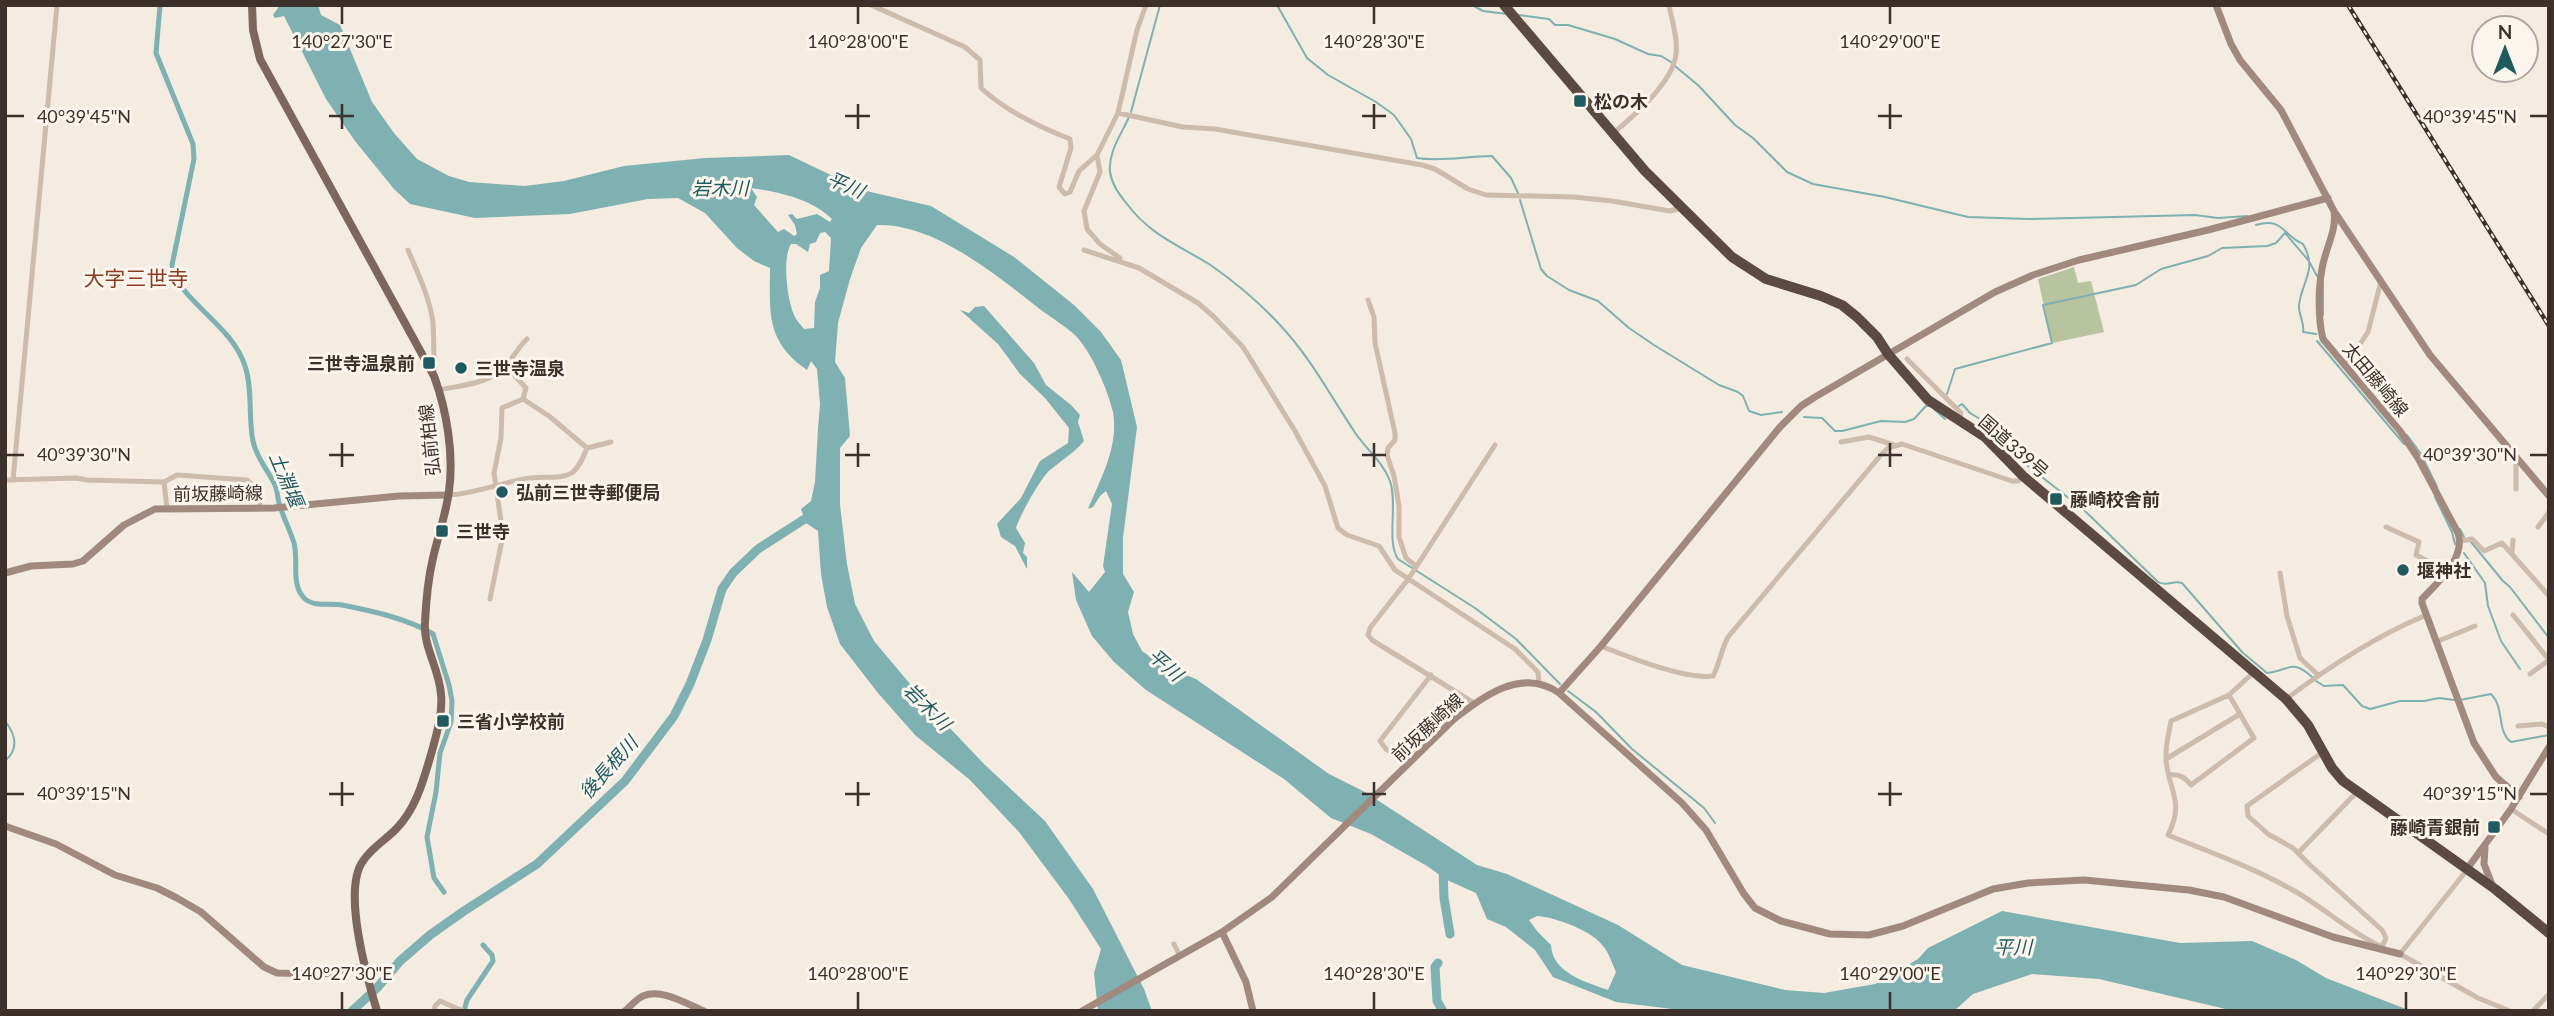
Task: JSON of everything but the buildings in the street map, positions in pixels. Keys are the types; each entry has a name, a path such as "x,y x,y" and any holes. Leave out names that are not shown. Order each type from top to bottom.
{"highway":[{"name":"国道339号","path":"1504,5 1612,134 1681,208 1749,270 1782,285 1821,296 1850,311 1877,337 1927,400 1986,437 2023,476 2286,699 2308,725 2336,774 2356,793 2495,889 2549,933"}],"main road":[{"name":"弘前柏線","path":"253,5 253,30 260,59 434,376 439,390 448,445 449,495 432,562 425,621 425,637 441,692 439,720 433,748 406,819 369,854 359,868 356,913 364,969 377,1011"},
{"path":"2216,5 2236,52 2281,110 2334,211 2382,279 2430,355 2549,496"},
{"path":"1559,693 1790,417 1815,397 1995,292 2033,275 2079,260 2328,198"},
{"name":"太田藤崎線","path":"2334,211 2336,221 2322,269 2319,326 2323,340 2400,430 2418,457 2460,541"},
{"name":"前坂藤崎線","path":"5,573 31,566 83,561 147,511 274,508 399,496 449,495"},
{"path":"2460,541 2447,571 2423,599 2424,615 2474,743 2496,777 2519,797"},
{"path":"1539,683 1559,693 1682,803 1706,830 1755,908 1781,921 1830,934 1869,935 1903,926 1958,901 1993,889 2028,883 2084,880 2189,890 2224,897 2333,937 2400,954"},
{"name":"前坂藤崎線","path":"1082,1011 1222,932 1272,897 1448,725 1474,703 1512,685 1539,683"},
{"path":"2467,869 2519,797 2549,747"},
{"path":"5,827 56,844 115,875 157,888 177,898 201,912 264,967 277,974 323,974 364,969"},
{"path":"2487,844 2484,864 2495,889"},
{"path":"1222,932 1246,982 1253,1011"},
{"path":"625,1011 639,999 653,994 666,996 704,1011"}],"street":[{"path":"13,480 57,5"},
{"path":"871,5 965,47 980,60 981,88 990,97 1006,108 1070,139 1071,148 1059,187 1065,194 1070,192 1079,171 1097,155 1118,113 1137,30 1146,5"},
{"path":"1612,134 1638,113 1672,69 1676,42 1669,5"},
{"path":"1118,113 1183,127 1422,165 1435,169 1468,189 1486,195 1587,198 1670,211 1681,208"},
{"path":"1097,155 1100,172 1084,211 1087,229 1100,244 1126,262 1198,303 1242,347 1325,486 1338,528 1347,535 1379,546 1395,570 1413,571"},
{"path":"408,250 422,283 433,322 434,376"},
{"path":"1084,250 1126,262"},
{"path":"2344,367 2368,332 2382,279"},
{"path":"1368,300 1374,317 1375,344 1395,433 1395,440 1388,448 1387,455 1394,476 1399,506 1399,537 1406,558 1413,571 1514,649 1538,672 1539,683"},
{"path":"439,390 487,379 499,373 516,349 527,339"},
{"path":"1907,359 1961,413 1959,419"},
{"path":"506,366 526,388 523,399"},
{"path":"523,399 549,416 587,448"},
{"path":"491,599 503,534 495,463 501,439 502,408 523,399"},
{"path":"1841,442 1869,437 1894,445 1914,447 2012,481 2018,481 2023,476"},
{"path":"449,495 473,494 496,485 529,478 565,476 573,472 587,448 611,442"},
{"path":"1474,703 1368,635 1370,628 1413,571 1495,445"},
{"path":"1601,646 1662,668 1713,676 1728,637 1880,456 1894,445"},
{"path":"2516,456 2516,489"},
{"path":"5,480 76,478 164,482 177,475 247,480 258,491 260,508"},
{"path":"164,482 167,509"},
{"path":"2538,527 2549,512"},
{"path":"2386,527 2419,542 2416,555 2447,571"},
{"path":"2460,541 2472,539 2484,551 2502,543 2549,596"},
{"path":"2512,552 2513,540"},
{"path":"2280,573 2287,616 2300,659 2318,675"},
{"path":"2286,699 2381,635 2424,615"},
{"path":"2513,615 2549,660 2530,674"},
{"path":"2436,642 2475,626"},
{"path":"2254,672 2229,695 2171,721 2166,759 2175,794 2177,817 2168,835 2294,890 2383,948 2386,938 2382,930 2293,848 2268,834 2248,816 2246,806 2323,752"},
{"path":"1431,675 1380,740 1386,749 1401,760 1438,729 1448,725"},
{"path":"2169,775 2177,775 2191,785 2254,738 2229,695"},
{"path":"2166,759 2241,714"},
{"path":"2518,726 2542,724 2549,727"},
{"path":"2298,853 2356,793"},
{"path":"2511,808 2549,834"},
{"path":"2467,869 2400,954 2477,998 2510,1011"},
{"path":"1174,944 1179,954"},
{"path":"2533,1011 2549,994"},
{"path":"434,1011 440,1002 460,1009"}],"green space":[{"path":"2074,267 2078,283 2091,281 2104,332 2052,343 2038,279"}],"water":[{"path":"280,5 318,5 321,15 340,25 372,102 394,133 417,159 449,176 469,182 525,186 564,181 624,166 705,158 789,155 862,190 931,206 1014,257 1074,305 1101,332 1121,360 1137,427 1123,538 1123,574 1134,592 1128,612 1133,634 1142,651 1163,666 1196,679 1329,774 1365,792 1477,865 1507,874 1618,925 1682,965 1785,990 1824,993 1875,984 1918,959 1928,948 2002,911 2180,943 2252,941 2296,960 2326,978 2411,1011 2234,1011 2099,979 2032,974 1973,994 1954,1011 1688,1011 1616,1002 1553,977 1535,950 1506,927 1487,919 1476,893 1447,880 1371,834 1331,818 1284,779 1146,690 1114,662 1092,636 1076,600 1072,572 1089,592 1105,572 1103,566 1112,504 1106,491 1093,507 1088,509 1108,462 1114,425 1111,403 1093,361 1071,332 964,254 921,233 877,225 861,248 850,279 838,323 835,362 845,378 850,436 840,448 840,505 855,604 874,641 926,703 984,764 1045,821 1093,889 1144,989 1152,1011 1098,1011 1094,973 1101,949 1069,899 1019,832 970,780 915,735 840,644 827,607 818,531 806,523 801,509 811,501 815,482 820,404 817,369 811,361 807,370 793,359 777,337 771,312 770,268 754,261 737,248 705,213 678,198 648,199 570,214 475,218 410,204 394,189 355,141 326,99 284,16 275,18 273,15","holes":["751,188 805,201 832,219 830,222 817,214 797,219 792,214 788,215 797,234 794,236 784,229 778,232 754,205 757,197","825,232 831,238 829,271 820,275 814,328 804,329 795,317 789,299 786,279 788,250 791,244 796,244 808,252 810,244 816,242 820,233","1537,916 1554,919 1582,930 1598,940 1616,972 1608,990 1581,980 1557,963 1551,945 1529,920"]},
{"path":"984,306 1034,363 1046,385 1080,415 1078,422 1084,441 1046,474 1016,528 1025,543 1023,553 1027,557 1027,569 1015,546 1001,537 997,524 1021,498 1040,461 1068,443 1069,428 1045,398 1020,374 998,344 960,310 969,313 975,307"}],"waterway":[{"name":"土淵堰","path":"160,5 156,53 193,144 194,159 172,265 184,290 229,337 245,366 254,447 275,486 294,543 296,580 300,593 313,603 342,605 377,613 400,619 433,634 452,701 451,722 440,753 427,837 434,878 444,892"},
{"path":"1131,112 1160,5"},
{"path":"1277,5 1307,58 1328,75 1394,115 1411,139 1417,158 1492,156 1511,178 1518,193"},
{"path":"1472,5 1483,11 1507,14"},
{"path":"1519,15 1549,19 1555,25 1568,25 1615,39 1671,62"},
{"path":"1675,66 1787,172 1813,184 1885,197 1968,217 2029,219 2247,216"},
{"path":"1129,117 1113,151 1110,165 1112,181 1121,197 1136,215 1156,232 1212,266 1248,294 1301,351 1356,434 1387,474 1392,490 1392,532 1398,559 1475,608 1516,639 1560,684"},
{"path":"1520,200 1541,269 1547,276 1569,290 1598,301 1654,345 1719,385 1738,392 1743,396 1749,411 1761,415 1782,412"},
{"path":"2256,225 2278,225 2303,244 2309,268 2299,309 2303,332 2316,334"},
{"path":"1947,394 1955,369 2052,343 2043,305 2136,285 2161,269 2208,256 2222,248 2267,246 2276,243 2285,233 2309,261"},
{"path":"2310,263 2317,276"},
{"path":"2323,283 2323,315"},
{"path":"2317,341 2404,444"},
{"path":"1959,406 1962,404 1970,413 1990,425 2010,452 2084,510 2158,582 2182,583 2242,652 2267,673 2295,667 2312,677"},
{"path":"1804,417 1822,418 1835,431 1842,431 1881,421 1905,422 1914,419 1926,406 1930,406"},
{"path":"1934,409 1945,419"},
{"path":"2407,435 2421,454 2437,487"},
{"path":"2435,497 2455,544"},
{"name":"後長根川","path":"352,1011 377,988 400,961 430,935 537,864 625,781 674,716 707,640 722,589 733,573 758,549 814,513"},
{"path":"2460,529 2464,537"},
{"path":"2471,542 2549,638"},
{"path":"2464,553 2485,583 2488,606 2501,641 2520,669"},
{"path":"2316,681 2324,686 2343,685 2362,706 2370,709 2400,701 2439,698 2454,700"},
{"path":"1568,691 1596,712 1632,749 1704,808 1715,823"},
{"path":"2460,700 2491,694 2498,706 2506,737 2511,742 2549,735"},
{"path":"5,721 12,731 14,742 12,752 5,761"},
{"path":"1443,866 1444,898 1450,934"},
{"name":"土淵堰","path":"464,1011 467,1000 493,961 492,955 483,945"},
{"path":"1438,963 1435,967 1437,1001 1443,1011"}],"railway":[{"path":"2348,5 2549,326"}],"place":[{"name":"松の木","path":"1580,101"},
{"name":"三世寺温泉前","path":"429,363"},
{"name":"三世寺温泉","path":"461,368"},
{"name":"弘前三世寺郵便局","path":"502,492"},
{"name":"藤崎校舎前","path":"2056,499"},
{"name":"三世寺","path":"442,531"},
{"name":"堰神社","path":"2403,570"},
{"name":"三省小学校前","path":"443,721"},
{"name":"藤崎青銀前","path":"2494,827"}],"district":[{"name":"大字三世寺","path":"136,277"}],"water label":[{"name":"平川","path":"846,184"},
{"name":"岩木川","path":"720,187"},
{"name":"平川","path":"1166,664"},
{"name":"岩木川","path":"928,706"},
{"name":"平川","path":"2013,946"}]}
